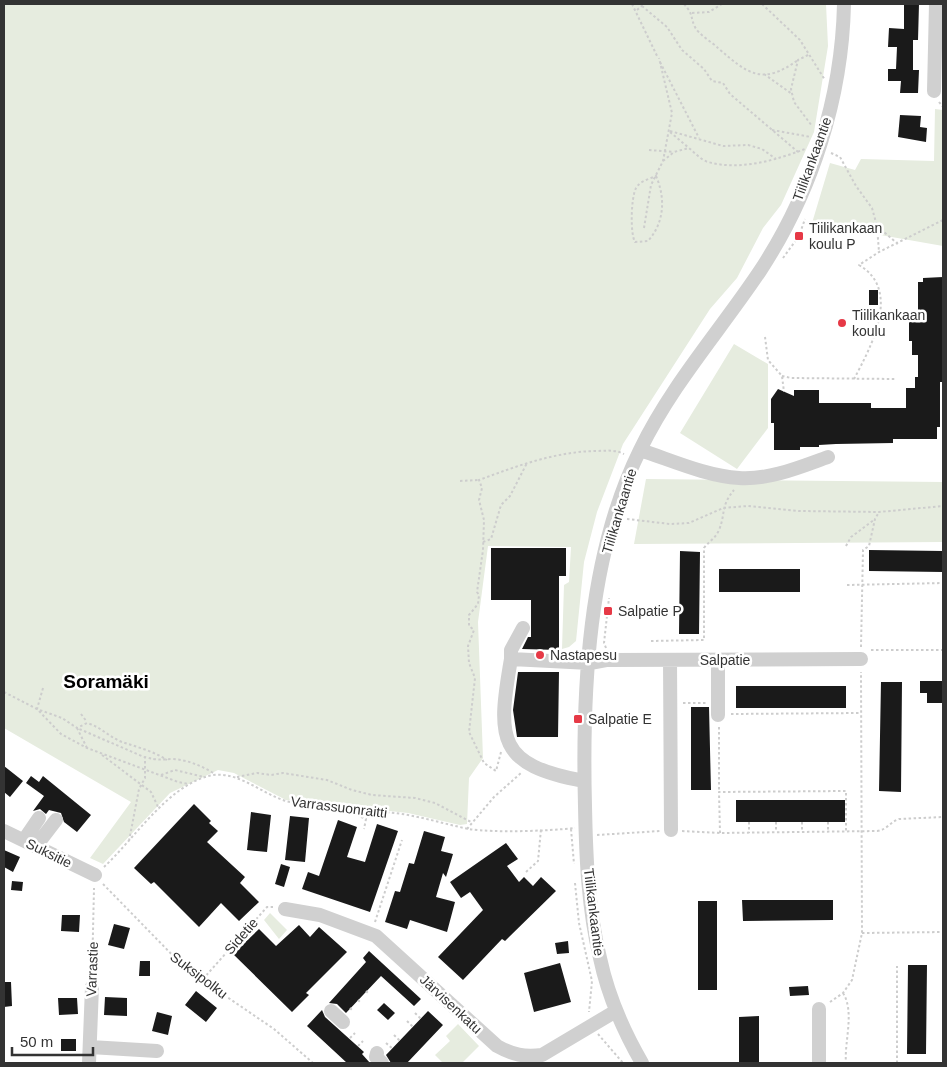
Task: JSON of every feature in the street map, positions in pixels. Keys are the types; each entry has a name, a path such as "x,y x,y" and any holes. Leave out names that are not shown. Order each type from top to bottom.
{"street":[{"name":"Tiilikankaantie","path":"642,1063 616,1011 603,971 596,937 591,827 584,780 590,663 596,606 604,557 622,494 637,455 678,383 761,270 790,220 823,145 837,84 843,36 844,4"},
{"path":"934,91 936,4"},
{"path":"637,455 746,478 793,470 828,457"},
{"path":"523,628 511,650 504,700 504,728 510,748 546,773 584,780"},
{"name":"Salpatie","path":"511,659 590,663 606,660 718,660 861,655"},
{"path":"670,660 671,830"},
{"path":"718,660 718,709"},
{"path":"30,844 39,818"},
{"path":"30,844 56,820"},
{"name":"Suksitie","path":"4,831 95,875"},
{"name":"Järvisenkatu","path":"285,909 320,915 371,934 406,962 498,1046 512,1055 528,1057 542,1055 616,1011"},
{"name":"Varrastie","path":"89,1063 92,987"},
{"path":"819,1009 819,1063"},
{"path":"331,1011 343,1022"},
{"path":"90,1047 157,1051"}],"path":[{"path":"632,4 637,10 699,138"},
{"path":"684,4 692,13 696,28 743,70 757,75 783,70 808,54"},
{"path":"692,13 709,12 722,4"},
{"path":"762,4 800,40 823,80 837,84"},
{"path":"637,10 643,5 667,26 682,50 704,69 712,81 723,83 730,94 798,152"},
{"path":"659,58 672,113 664,161"},
{"path":"798,60 791,89 794,102 812,125 823,145"},
{"path":"764,74 792,94"},
{"path":"771,130 814,137 840,157 847,165 856,186 872,208 877,226 879,252"},
{"path":"669,131 708,162 732,164 776,159 823,145"},
{"path":"669,131 723,146 748,145 762,149 776,159"},
{"path":"649,150 674,152 689,148"},
{"path":"644,228 651,185 664,161 674,152"},
{"path":"656,176 662,198 660,223 648,241 636,242 631,225 635,192 642,183 656,176"},
{"path":"784,258 799,236 806,212"},
{"path":"854,379 866,356 880,310 878,282 859,266 879,252 943,220"},
{"path":"877,226 898,244"},
{"path":"765,337 768,360 782,376 784,392"},
{"path":"782,376 792,378 895,379"},
{"path":"460,481 479,480 526,463 552,458 567,452 617,450 637,455"},
{"path":"483,542 491,539 501,505 510,496 526,463"},
{"path":"651,640 704,640 704,548 716,536 720,527 723,508 728,498 746,478"},
{"path":"479,480 482,488 479,500 484,520 477,592 479,595 478,604 469,615 469,626 474,630 468,646 469,664 475,678 469,732 484,763 496,771 499,753 510,748"},
{"path":"622,518 670,524 689,523 723,508 748,506 800,511 879,512 943,506"},
{"path":"819,1009 843,993 852,980 862,933 861,584 863,550 868,546 875,519 879,512"},
{"path":"846,546 851,537 875,519"},
{"path":"847,584 943,583"},
{"path":"606,660 604,643 610,597"},
{"path":"861,655 943,650"},
{"path":"37,709 43,688"},
{"path":"4,692 37,709 62,718 77,728 145,757 160,761 196,763 216,775"},
{"path":"670,704 718,709 861,714"},
{"path":"37,709 61,734 87,748 189,784"},
{"path":"718,709 720,833"},
{"path":"81,714 87,723 101,727 112,737 139,746 167,760"},
{"path":"77,728 87,723"},
{"path":"77,728 87,748"},
{"path":"98,753 150,792 160,809"},
{"path":"130,841 145,778 145,757"},
{"path":"468,828 471,822 529,763"},
{"path":"161,775 175,770 205,777"},
{"path":"236,777 257,773 271,775 283,772 327,780 352,790 372,795 415,798 435,803 471,822"},
{"name":"Varrassuonraitti","path":"95,875 130,841 172,795 189,784 205,777 216,775 236,777 251,783 272,797 290,802 361,812 395,813 480,830 591,827"},
{"path":"719,792 846,791 846,832"},
{"path":"361,812 361,817 366,819 364,830"},
{"path":"591,827 597,835 671,830 720,833 861,832 884,830 894,820 899,819 943,817"},
{"path":"749,822 749,832"},
{"path":"776,822 776,832"},
{"path":"802,822 802,832"},
{"path":"828,822 828,832"},
{"path":"526,872 538,860 540,829"},
{"path":"371,934 402,840"},
{"name":"Suksipolku","path":"95,875 173,958 274,1029 313,1063"},
{"name":"Varrastie","path":"92,987 95,875"},
{"name":"Sidetie","path":"203,980 267,907 285,909"},
{"path":"862,933 943,932"},
{"path":"897,966 897,1063"},
{"path":"366,991 369,994"},
{"path":"843,993 847,1007 846,1063"},
{"path":"358,1000 361,1003"},
{"path":"350,1008 353,1011"},
{"path":"415,1013 421,1019"},
{"path":"407,1022 413,1027"},
{"path":"350,1038 355,1033"},
{"path":"394,1035 400,1041"},
{"path":"358,1046 363,1041"},
{"path":"382,1053 392,1049"}],"shaded area":[{"path":"4,4 826,4 828,46 814,132 781,205 763,228 737,278 710,309 623,444 597,512 584,562 576,641 569,647 562,649 564,585 569,582 571,547 488,546 478,622 483,758 469,778 467,824 460,825 408,813 286,800 234,773 218,770 170,793 103,864 90,858 131,802 4,728"},
{"path":"935,109 943,110 943,246 812,223 830,163 855,170 861,159 934,161"},
{"path":"734,344 768,364 768,428 737,469 680,433"},
{"path":"646,479 943,482 943,542 634,544"},
{"path":"270,913 287,930 279,939 264,920"},
{"path":"458,1024 479,1046 462,1063 443,1063 435,1055 450,1041 446,1036"}],"building":[{"path":"904,4 919,4 918,40 913,40 913,70 919,70 918,93 900,93 901,81 888,81 888,69 896,69 897,47 888,47 889,28 904,29"},
{"path":"900,115 921,116 920,127 927,128 926,142 898,137"},
{"path":"943,277 943,382 940,382 940,427 937,427 937,439 893,439 893,443 819,445 819,447 800,447 800,450 774,450 774,423 771,423 771,399 778,389 794,396 794,390 819,390 819,403 871,403 871,408 906,408 906,388 915,388 915,377 918,377 918,355 912,355 912,341 909,341 909,313 918,313 918,282 923,282 923,278"},
{"path":"869,290 878,290 878,305 869,305"},
{"path":"491,548 566,548 566,576 559,576 559,650 522,649 528,637 531,637 531,600 491,600"},
{"path":"869,550 943,551 943,572 869,571"},
{"path":"680,551 700,552 699,634 679,634"},
{"path":"719,569 800,569 800,592 719,592"},
{"path":"518,672 559,672 558,737 517,737 513,710"},
{"path":"920,681 943,681 943,703 927,703 927,693 920,693"},
{"path":"881,682 902,682 901,792 879,791"},
{"path":"736,686 846,686 846,708 736,708"},
{"path":"691,707 709,707 711,790 691,790"},
{"path":"4,766 23,781 10,797 4,792"},
{"path":"31,776 39,782 43,776 91,815 77,832 64,822 61,813 49,810 46,814 40,809 33,811 44,796 26,783"},
{"path":"736,800 845,800 845,822 736,822"},
{"path":"194,804 218,831 207,842 245,877 240,883 259,902 239,921 221,903 199,927 154,882 151,884 134,868"},
{"path":"251,812 271,815 267,852 247,850"},
{"path":"290,816 309,818 305,862 285,860"},
{"path":"338,820 357,827 347,857 365,862 377,824 398,831 370,912 302,889 308,872 319,876"},
{"path":"424,831 445,837 441,851 453,854 446,877 443,873 436,897 455,902 447,932 410,920 407,929 385,922 395,891 400,892 409,863 414,864"},
{"path":"506,843 518,859 507,866 519,882 524,877 533,886 541,877 556,891 505,941 502,939 463,980 438,957 483,910 470,892 461,898 450,882"},
{"path":"4,850 20,857 13,872 4,867"},
{"path":"281,864 290,867 284,887 275,884"},
{"path":"12,881 23,882 22,891 11,890"},
{"path":"742,900 833,900 833,920 743,921"},
{"path":"698,901 717,901 717,990 698,990"},
{"path":"62,915 80,915 79,932 61,931"},
{"path":"114,924 130,928 124,949 108,945"},
{"path":"299,925 310,937 319,927 347,952 306,993 309,995 292,1012 233,954 259,929 276,946"},
{"path":"568,941 569,953 557,954 555,943"},
{"path":"369,951 421,999 414,1006 381,976 346,1013 337,1004 329,1003 366,962 363,958"},
{"path":"140,961 150,961 150,976 139,976"},
{"path":"560,963 571,1002 534,1012 524,973"},
{"path":"908,965 927,965 926,1054 907,1054"},
{"path":"4,982 11,982 12,1006 4,1007"},
{"path":"808,986 809,995 790,996 789,987"},
{"path":"196,991 217,1008 206,1022 185,1005"},
{"path":"105,997 127,998 127,1016 104,1015"},
{"path":"58,998 77,998 78,1014 59,1015"},
{"path":"384,1003 395,1013 388,1020 377,1010"},
{"path":"322,1010 325,1017 364,1052 362,1054 370,1063 347,1063 307,1026"},
{"path":"428,1011 443,1025 407,1063 391,1063 386,1055"},
{"path":"157,1012 172,1016 168,1035 152,1031"},
{"path":"759,1016 759,1063 739,1063 739,1017"},
{"path":"61,1039 76,1039 76,1051 61,1051"}],"place":[{"name":"Tiilikankaan koulu P","path":"799,236"},
{"name":"Tiilikankaan koulu","path":"842,323"},
{"name":"Salpatie P","path":"608,611"},
{"name":"Nastapesu","path":"540,655"},
{"name":"Salpatie E","path":"578,719"}],"district":[{"name":"Soramäki","path":"106,681"}]}
